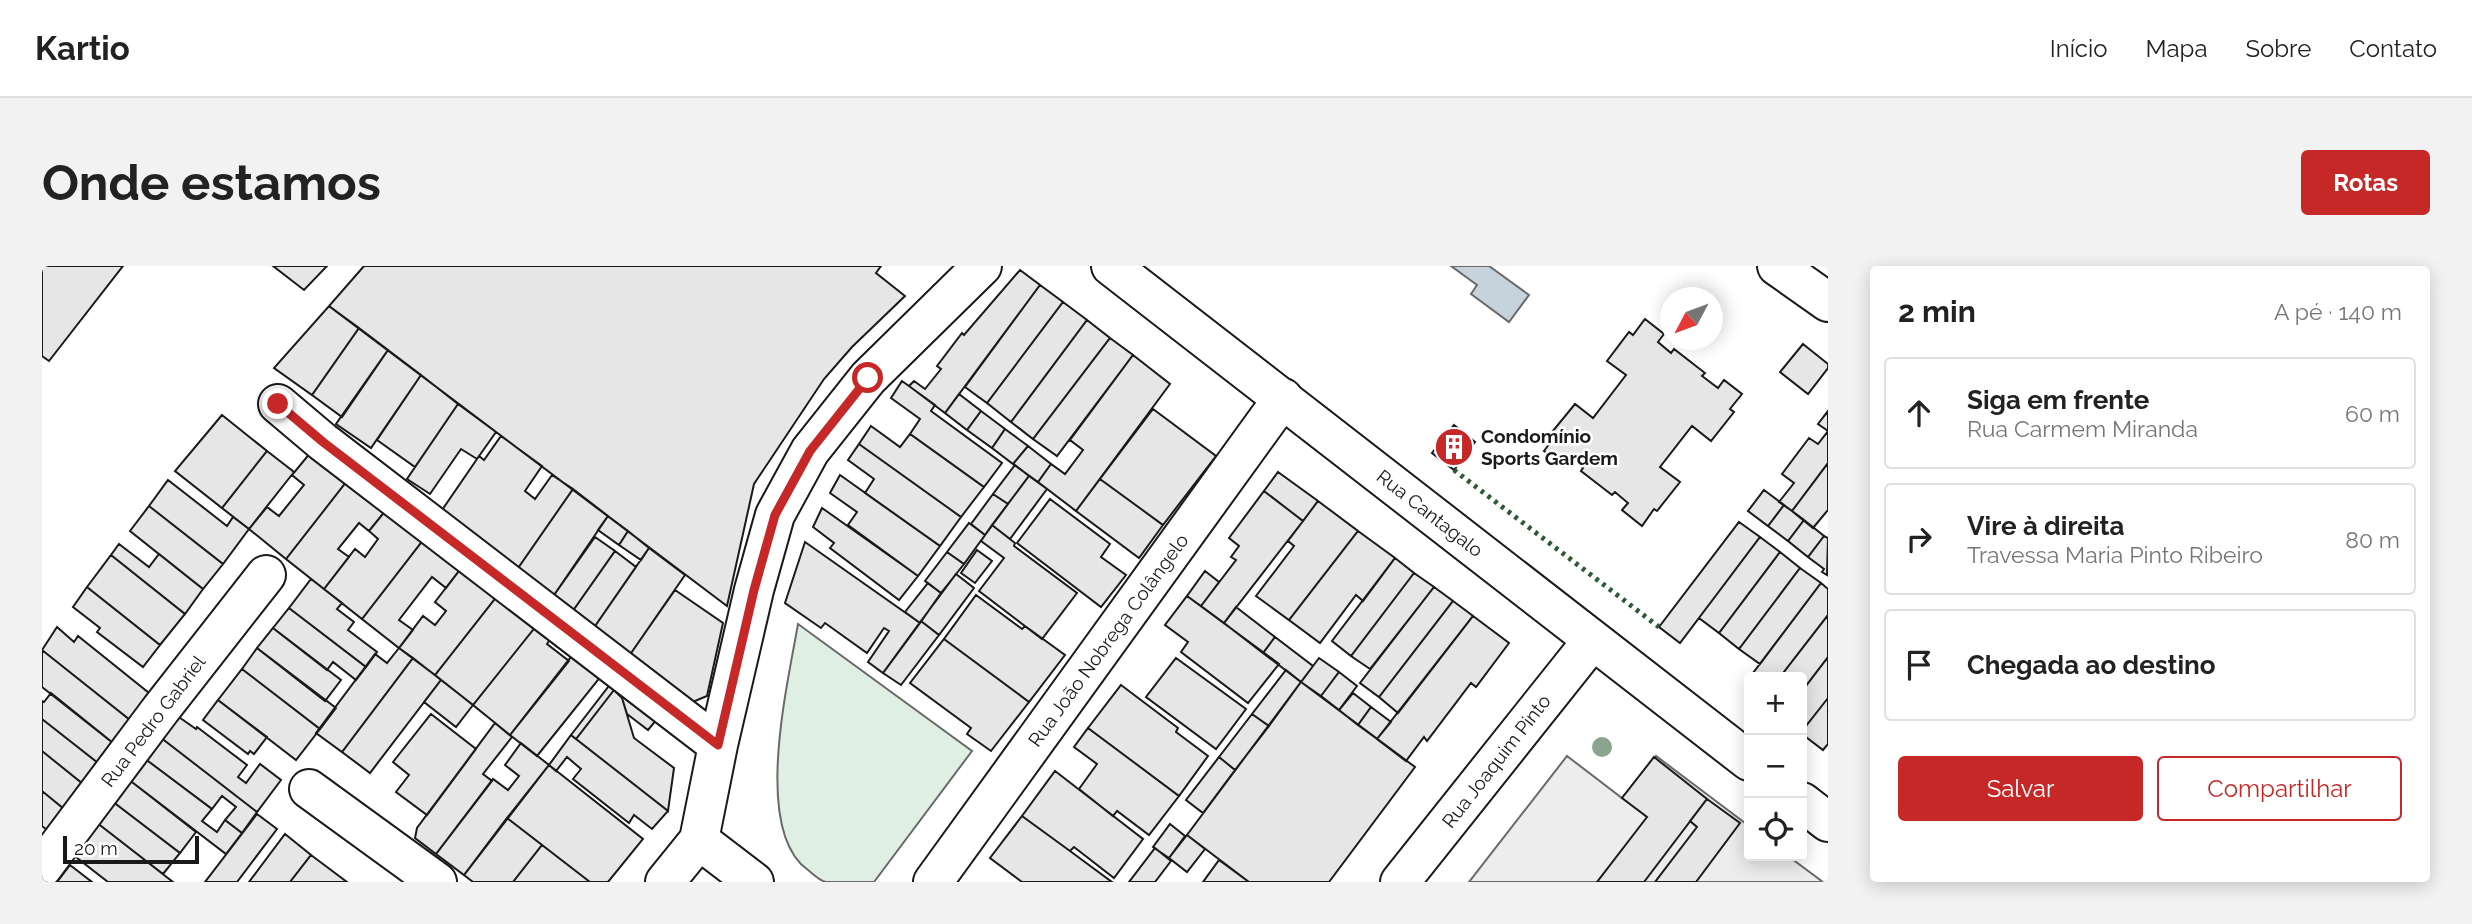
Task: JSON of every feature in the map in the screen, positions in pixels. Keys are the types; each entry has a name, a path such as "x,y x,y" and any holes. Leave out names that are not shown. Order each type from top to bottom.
{"street":[{"path":"665,882 699,840 754,590 775,515 810,451 868,378 982,266"},
{"name":"Rua Cantagalo","path":"1111,266 1744,757"},
{"path":"1777,266 1828,302"},
{"name":"Rua João Nobrega Colângelo","path":"933,882 1283,398"},
{"path":"278,404 323,442 718,745"},
{"name":"Rua Pedro Gabriel","path":"42,868 266,575"},
{"name":"Rua Joaquim Pinto","path":"1400,882 1592,641"},
{"path":"309,789 438,882"},
{"path":"1807,806 1828,822"},
{"path":"699,840 754,882"}],"green space":[{"path":"798,624 972,751 874,882 826,882 819,879 791,850 781,823 778,754"}],"shaded area":[{"path":"1451,266 1489,266 1529,295 1509,322 1471,294 1477,285"},
{"path":"1567,756 1622,798 1656,756 1744,822 1744,861 1795,861 1823,882 1469,882"}],"building":[{"path":"42,266 123,266 49,361 42,356"},
{"path":"273,266 327,266 304,290"},
{"path":"364,266 881,266 876,273 905,296 852,347 824,379 754,484 727,606 329,306"},
{"path":"1020,270 1040,285 945,413 909,386 914,381 925,389 941,369 937,366 962,333 964,335"},
{"path":"1040,285 1063,302 987,403 965,387"},
{"path":"1063,302 1087,320 1011,422 987,403"},
{"path":"329,306 359,328 312,395 274,368"},
{"path":"1645,319 1660,331 1660,350 1671,353 1675,350 1705,373 1702,376 1718,388 1724,380 1742,394 1730,409 1734,412 1711,441 1692,426 1660,467 1680,482 1642,526 1622,510 1628,503 1615,492 1612,495 1581,471 1583,468 1570,457 1564,466 1544,451 1556,435 1552,432 1575,404 1593,418 1626,375 1607,361 1629,332 1633,335"},
{"path":"1087,320 1110,338 1033,439 1011,422"},
{"path":"359,328 388,350 342,417 312,395"},
{"path":"1110,338 1133,355 1057,456 1033,439"},
{"path":"1803,344 1828,364 1828,368 1808,394 1780,372"},
{"path":"388,350 421,375 371,448 336,424"},
{"path":"1133,355 1170,384 1076,511 1038,482 1051,464 1065,474 1083,450 1070,440"},
{"path":"421,375 458,404 415,467 377,440"},
{"path":"902,381 935,405 931,411 1002,463 984,487 910,434 920,419 891,398"},
{"path":"959,394 981,411 967,430 945,413"},
{"path":"458,404 496,432 477,459 461,449 430,494 407,479"},
{"path":"1153,409 1216,456 1163,525 1100,479"},
{"path":"981,411 1005,429 992,448 967,430"},
{"path":"1828,411 1828,431 1818,424"},
{"path":"222,415 267,451 222,508 175,471"},
{"name":"Condomínio Sports Gardem","path":"1454,425 1475,442 1454,470 1432,453"},
{"path":"871,426 900,447 910,434 984,487 961,517 859,444"},
{"path":"1005,429 1028,446 1013,464 992,448"},
{"path":"1828,431 1828,463 1792,511 1779,502 1794,483 1782,474 1809,438 1818,444"},
{"path":"501,436 542,466 525,491 535,499 552,475 573,489 516,571 440,513 479,456 484,460"},
{"path":"859,444 961,517 940,546 865,493 874,479 848,460"},
{"path":"1028,446 1051,464 1038,482 1013,464"},
{"path":"267,451 294,472 249,529 222,508"},
{"path":"311,452 347,481 286,559 249,529 267,507 279,516 304,485 292,475"},
{"path":"1828,463 1828,510 1813,528 1792,511"},
{"path":"1015,465 1029,476 1008,504 993,494"},
{"path":"1278,472 1318,501 1303,521 1264,491"},
{"path":"840,475 940,546 918,576 848,525 857,512 830,493"},
{"path":"1029,476 1047,489 1010,539 992,525"},
{"path":"1100,479 1163,525 1139,558 1076,511"},
{"path":"168,480 227,526 233,517 249,529 223,564 149,506"},
{"path":"347,481 386,510 369,531 359,523 338,549 349,557 324,589 286,559"},
{"path":"573,489 608,516 552,598 516,571"},
{"path":"1764,490 1784,505 1768,526 1748,511"},
{"path":"1264,491 1303,521 1224,623 1201,606 1236,560 1231,557 1239,546 1229,538"},
{"path":"993,494 1008,504 985,535 971,524"},
{"path":"1050,499 1110,544 1101,557 1126,575 1101,607 1017,543"},
{"path":"1318,501 1358,531 1289,620 1256,596 1294,546 1288,541"},
{"path":"1784,505 1804,520 1788,541 1768,526"},
{"path":"149,506 223,564 203,589 130,531"},
{"path":"822,508 918,576 899,600 830,548 834,543 813,527"},
{"path":"386,510 424,539 362,619 324,589 355,549 365,557 378,539 369,531"},
{"path":"608,516 628,531 619,545 598,530"},
{"path":"1804,520 1824,536 1808,557 1788,541"},
{"path":"1739,522 1760,537 1680,643 1659,627"},
{"path":"969,523 985,535 964,564 947,552"},
{"path":"992,525 1015,543 1014,546 1077,593 1042,639 979,591 1004,558 981,541"},
{"path":"628,531 649,548 641,560 619,545"},
{"path":"1358,531 1395,558 1363,601 1356,595 1320,643 1289,620"},
{"path":"1824,536 1828,538 1827,575 1822,572 1824,569 1808,557"},
{"path":"595,537 615,551 572,612 552,598"},
{"path":"1760,537 1780,552 1719,633 1699,618"},
{"path":"424,539 462,567 446,588 432,577 399,620 413,630 399,648 362,619"},
{"path":"805,542 920,623 883,673 868,662 889,631 884,628 867,653 825,623 821,628 785,603"},
{"path":"119,544 149,567 159,554 203,589 185,614 111,555"},
{"path":"649,548 685,575 629,656 593,629"},
{"path":"977,550 992,561 975,583 961,573"},
{"path":"615,551 636,567 593,629 572,612"},
{"path":"947,552 964,564 941,593 925,581"},
{"path":"1780,552 1800,568 1739,649 1719,633"},
{"path":"111,555 185,614 160,645 87,587"},
{"path":"1395,558 1414,573 1351,656 1332,641"},
{"path":"462,567 498,595 435,675 399,648 423,616 435,625 446,611 435,602"},
{"path":"1800,568 1821,583 1760,664 1739,649"},
{"path":"1205,571 1219,582 1201,606 1187,596"},
{"path":"1414,573 1434,587 1370,669 1351,656"},
{"path":"956,574 974,588 939,635 921,621"},
{"path":"311,579 342,603 337,609 354,622 348,630 377,652 366,667 289,608"},
{"path":"928,583 941,593 920,623 905,612"},
{"path":"1821,583 1828,589 1828,615 1784,672 1754,672"},
{"path":"87,587 160,645 143,667 97,632 100,628 73,607"},
{"path":"1434,587 1453,601 1379,697 1360,683"},
{"path":"675,590 723,623 707,696 690,703 629,656"},
{"path":"498,595 537,625 473,705 435,675"},
{"path":"976,595 1022,629 1025,626 1065,655 1029,702 944,639"},
{"path":"1187,596 1279,664 1248,703 1181,652 1188,642 1165,625"},
{"path":"1453,601 1473,616 1398,713 1379,697"},
{"path":"1236,607 1275,637 1263,653 1224,623"},
{"path":"289,608 366,667 356,680 333,662 327,670 273,628"},
{"path":"1828,615 1828,657 1807,684 1807,672 1784,672"},
{"path":"1473,616 1509,643 1476,687 1471,683 1427,741 1424,737 1406,761 1377,739"},
{"path":"921,621 939,635 901,685 883,673"},
{"path":"537,625 552,637 547,644 569,661 510,735 473,705"},
{"path":"57,627 74,642 78,636 149,693 130,720 42,650"},
{"path":"273,628 341,680 325,701 257,648"},
{"path":"1275,637 1313,666 1301,682 1263,653"},
{"path":"944,639 1029,702 991,751 967,734 971,728 910,683"},
{"path":"257,648 336,708 320,729 242,669"},
{"path":"399,648 413,658 342,752 316,733 375,654 387,663"},
{"path":"42,650 130,720 113,743 42,687"},
{"path":"574,653 602,675 537,756 510,735"},
{"path":"1828,657 1828,698 1807,725 1807,684"},
{"path":"413,658 441,680 370,773 342,752"},
{"path":"1176,658 1246,709 1216,749 1146,697"},
{"path":"1319,658 1339,672 1321,696 1301,682"},
{"path":"242,669 320,729 296,760 218,700"},
{"path":"1286,670 1301,682 1269,726 1252,714"},
{"path":"1339,672 1357,686 1339,710 1321,696"},
{"path":"441,680 473,705 456,727 424,702"},
{"path":"612,682 658,718 648,730 627,714 622,698 614,690 576,739 571,735"},
{"path":"1301,682 1415,767 1329,882 1249,882 1187,835"},
{"path":"1121,685 1178,728 1176,732 1208,756 1179,796 1088,728"},
{"path":"614,690 622,698 634,738 674,768 668,811 576,739"},
{"path":"51,693 113,743 98,763 42,719 42,701"},
{"path":"1353,693 1371,707 1358,725 1339,710"},
{"path":"1828,698 1828,744 1823,750 1807,738 1807,725"},
{"path":"218,700 267,737 254,754 250,751 248,754 203,720"},
{"path":"1371,707 1391,722 1377,739 1358,725"},
{"path":"431,714 476,749 427,815 396,792 409,775 393,762"},
{"path":"1252,714 1269,726 1235,770 1219,757"},
{"path":"176,715 196,729 197,727 247,765 238,777 246,783 260,764 281,780 257,812 160,737"},
{"path":"42,719 98,763 83,784 42,751"},
{"path":"495,723 512,737 483,774 492,781 436,854 415,838 417,828"},
{"path":"1088,728 1179,796 1149,835 1117,811 1113,816 1079,789 1097,764 1074,747"},
{"path":"571,735 668,811 652,829 634,815 629,823 573,779 581,769 567,757 556,771 549,765"},
{"path":"160,737 257,812 242,833 225,820 236,807 222,796 212,809 144,758"},
{"path":"521,743 549,765 464,875 436,854 493,779 508,790 519,776 505,765"},
{"path":"42,751 83,784 64,809 42,791"},
{"path":"1219,757 1235,770 1203,813 1186,800"},
{"path":"1654,757 1707,799 1644,882 1597,882 1647,817 1622,798"},
{"path":"144,758 212,809 202,821 217,832 225,820 242,833 226,854 128,779"},
{"path":"549,765 643,839 608,882 590,882 507,818"},
{"path":"1055,771 1143,839 1114,878 1074,847 1070,851 1022,816"},
{"path":"128,779 196,832 180,853 112,801"},
{"path":"42,791 64,809 48,831 42,826"},
{"path":"1707,799 1740,823 1696,882 1655,882 1697,827 1690,821"},
{"path":"112,801 180,853 163,874 96,822"},
{"path":"257,814 277,829 237,882 205,882"},
{"path":"1022,816 1112,882 1022,882 990,858"},
{"path":"507,818 542,845 513,882 473,882 464,875"},
{"path":"96,822 173,882 108,882 72,854"},
{"path":"1170,824 1185,836 1169,858 1153,847"},
{"path":"285,834 311,855 290,882 249,882"},
{"path":"1187,835 1205,849 1187,872 1169,858"},
{"path":"542,845 590,882 513,882"},
{"path":"1155,848 1171,861 1155,882 1129,882"},
{"path":"311,855 347,882 290,882"},
{"path":"1219,860 1249,882 1203,882"},
{"path":"70,865 92,882 57,882"}],"hedge":[{"path":"1454,470 1659,627"}],"place":[{"name":"Condomínio Sports Gardem","path":"1454,447"}],"route":[{"path":"278,404 323,442 718,745 754,590 775,515 810,451 868,378"}]}
